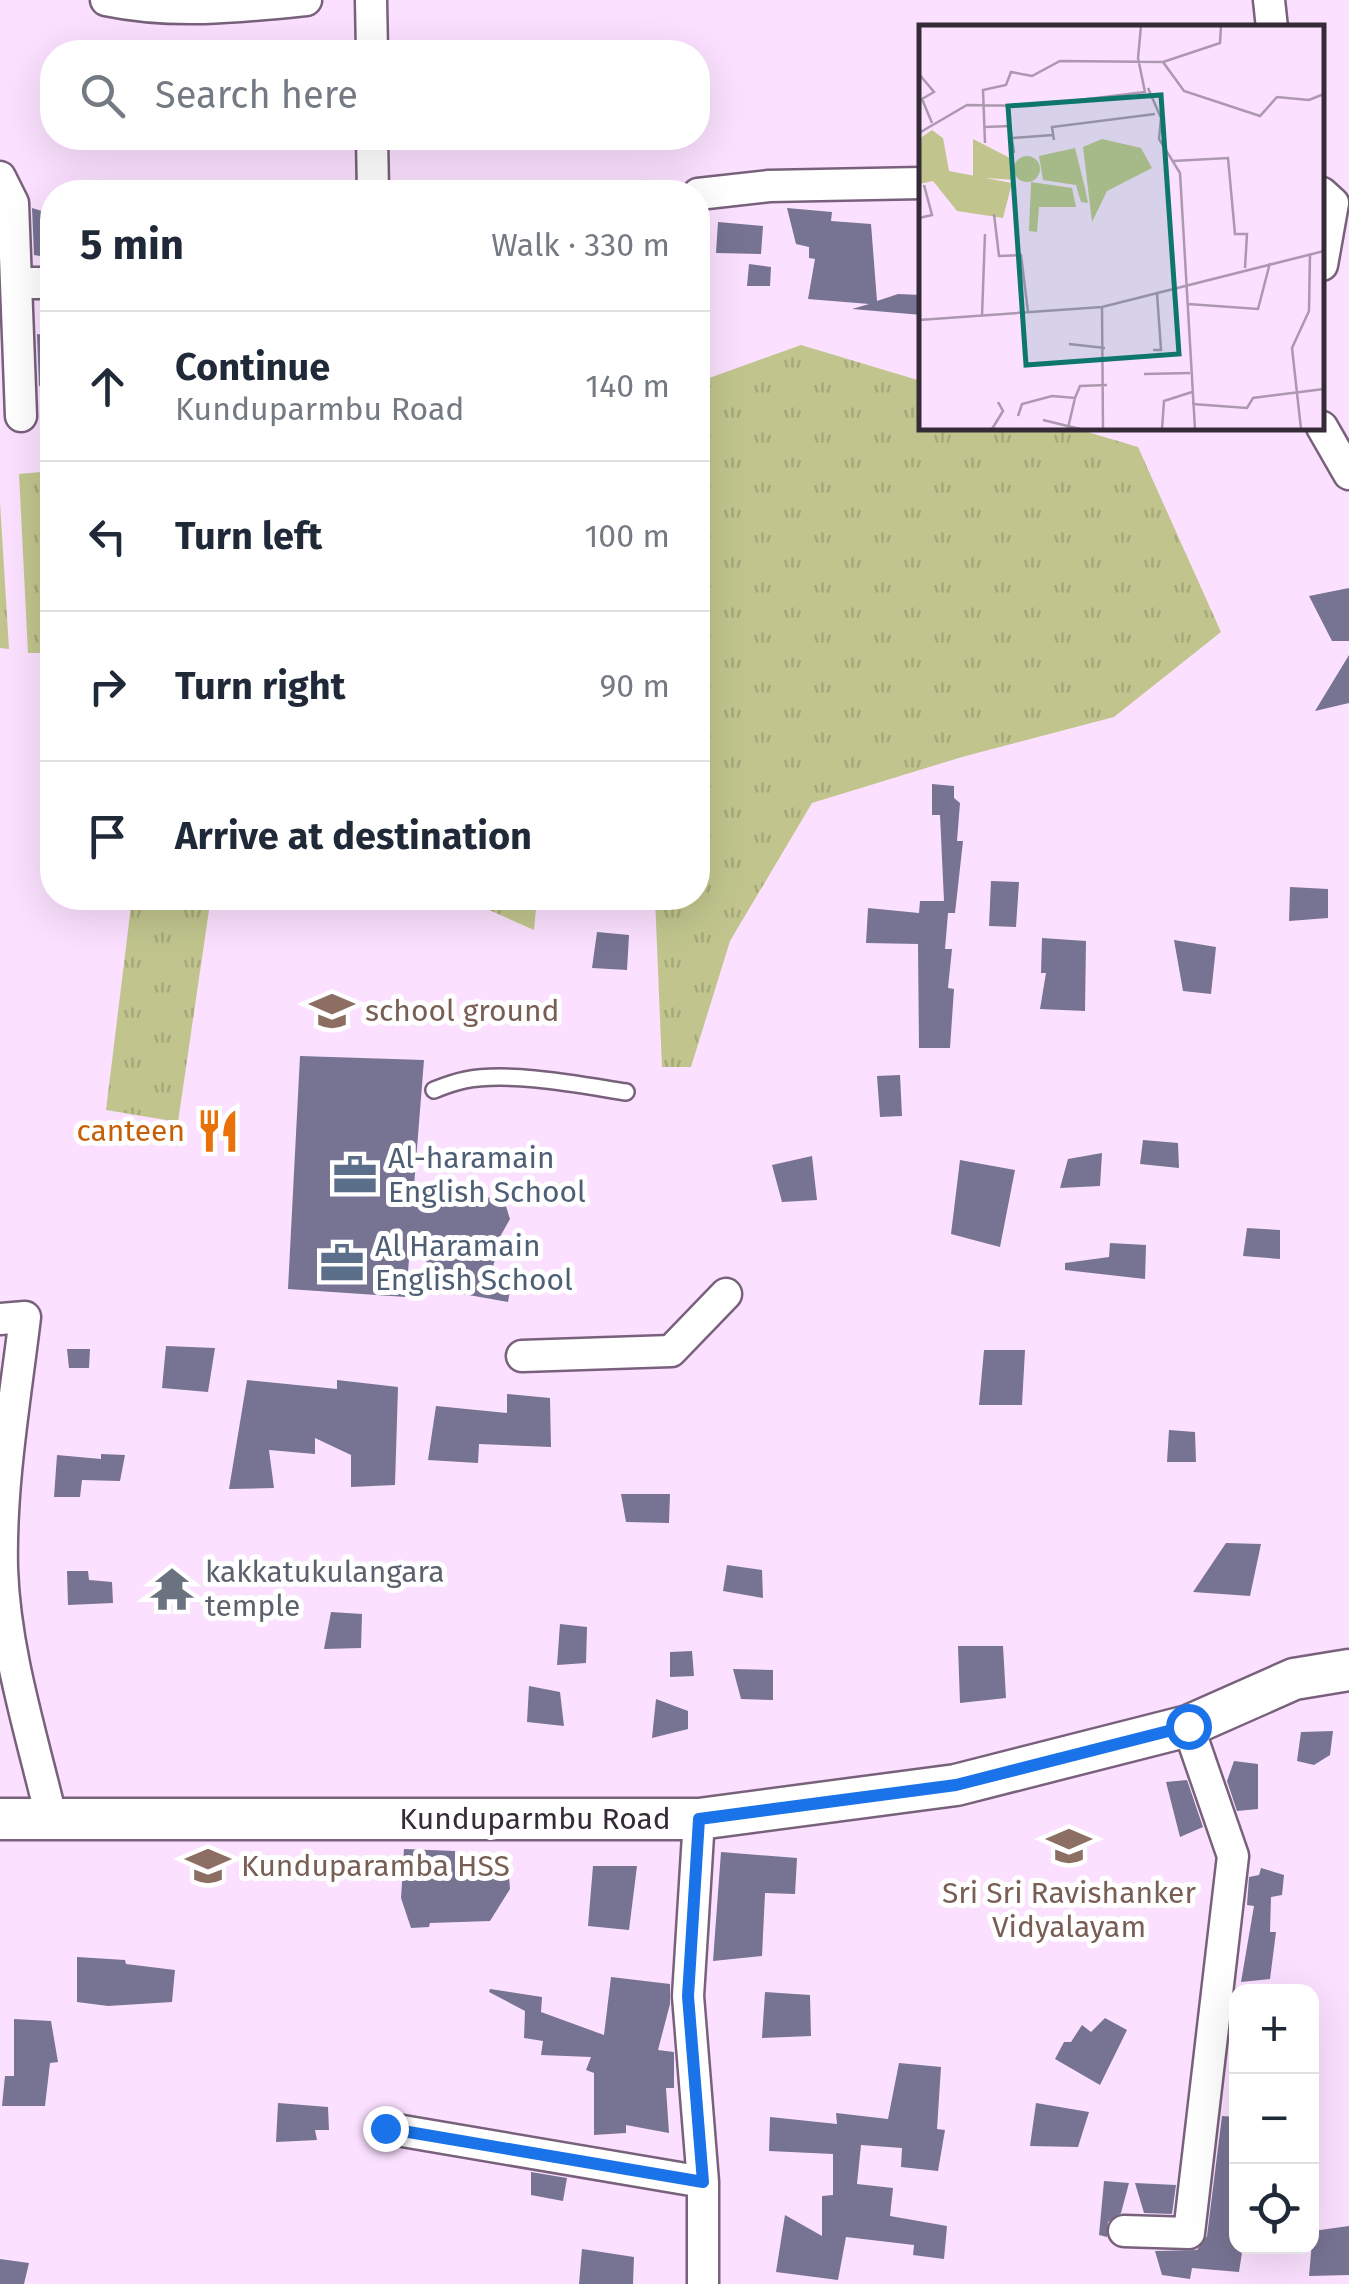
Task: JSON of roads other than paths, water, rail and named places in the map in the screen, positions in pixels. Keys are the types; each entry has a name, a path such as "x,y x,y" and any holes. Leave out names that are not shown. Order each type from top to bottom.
{"main road":[{"name":"Kunduparmbu Road","path":"0,1819 699,1819 956,1785 1188,1726 1294,1679 1349,1670"}],"street":[{"path":"106,0 197,10 306,0"},
{"path":"371,0 372,40"},
{"path":"1270,0 1272,25"},
{"path":"372,150 372,180"},
{"path":"0,177 13,203 20,416"},
{"path":"710,193 769,186 919,182"},
{"path":"1324,195 1333,202 1324,254"},
{"path":"16,284 40,283"},
{"path":"1324,430 1349,474"},
{"path":"522,1356 671,1351 726,1294"},
{"path":"0,1319 25,1317 4,1490 2,1568 7,1626 51,1817"},
{"path":"1124,2231 1189,2233 1234,1856 1188,1726"},
{"path":"699,1819 688,1996 703,2182 703,2284"},
{"path":"385,2128 703,2182"}],"lane":[{"path":"434,1090 466,1079 570,1083 626,1092"}],"place":[{"name":"school ground","path":"332,1011"},
{"name":"canteen","path":"218,1131"},
{"name":"Al-haramain English School","path":"355,1175"},
{"name":"Al Haramain English School","path":"342,1263"},
{"name":"kakkatukulangara temple","path":"172,1589"},
{"name":"Sri Sri Ravishanker Vidyalayam","path":"1069,1846"},
{"name":"Kunduparamba HSS","path":"208,1866"}]}
